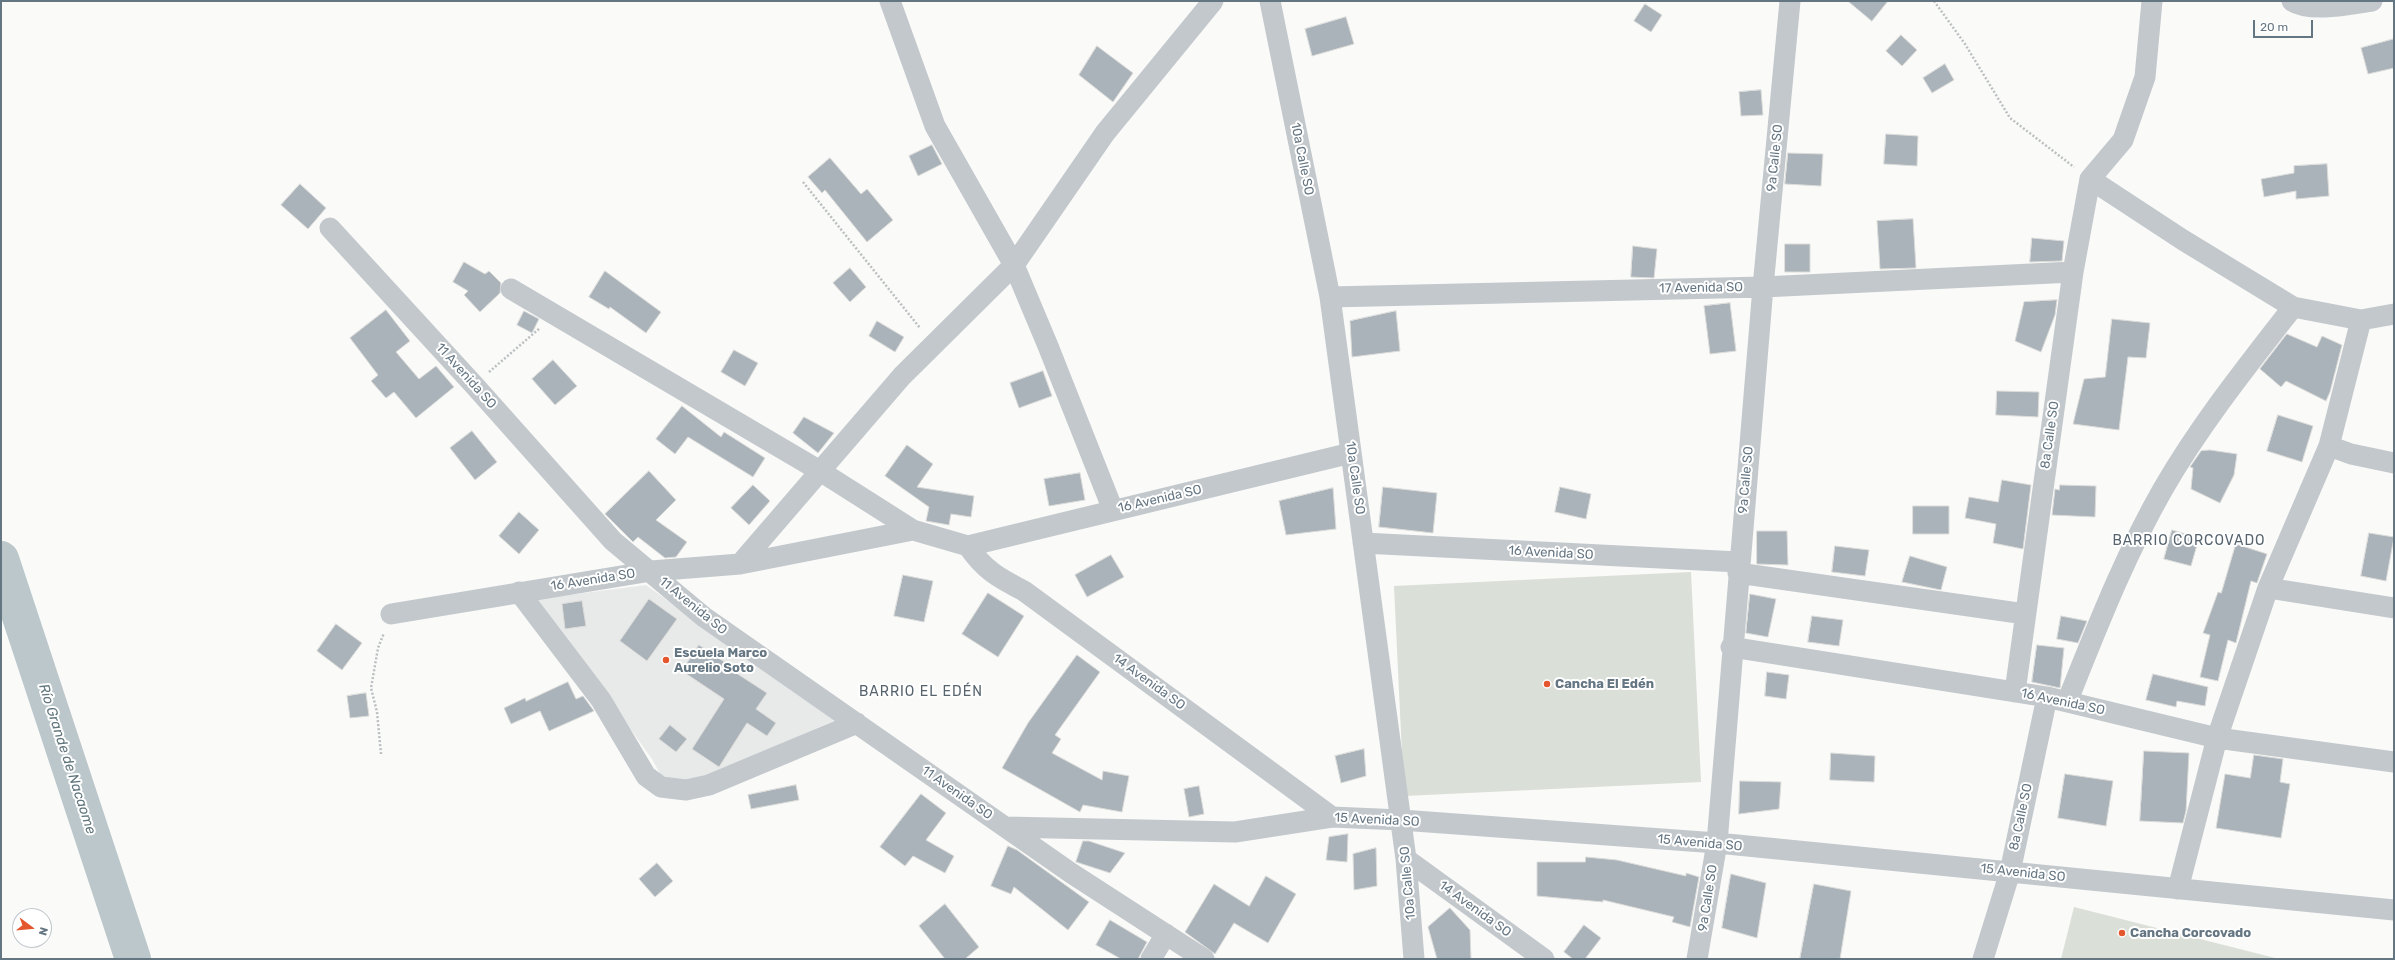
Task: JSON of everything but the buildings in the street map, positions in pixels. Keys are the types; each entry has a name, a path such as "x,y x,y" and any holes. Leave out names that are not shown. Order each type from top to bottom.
{"street":[{"path":"890,1 936,126 1014,265 1048,346 1112,510"},
{"path":"740,564 902,376 1014,265 1105,133 1213,1"},
{"name":"10a Calle SO","path":"1270,1 1330,297 1406,859 1414,959"},
{"name":"9a Calle SO","path":"1702,958 1717,843 1738,568 1790,1"},
{"path":"2152,1 2145,77 2123,140 2090,179 2183,240 2293,307 2361,320 2394,314"},
{"path":"2292,1 2299,5 2340,6 2372,1"},
{"name":"8a Calle SO","path":"2015,692 2073,272 2090,179"},
{"name":"11 Avenida SO","path":"330,228 474,385 613,541 651,571 704,617 1071,873 1204,959"},
{"name":"17 Avenida SO","path":"1330,297 1763,287 2073,272"},
{"path":"511,289 820,471 913,530 968,546"},
{"path":"2067,702 2121,570 2163,489 2229,390 2293,307"},
{"path":"2178,889 2217,738 2268,588 2329,446 2361,320"},
{"path":"2329,446 2351,454 2394,463"},
{"name":"16 Avenida SO","path":"968,546 1351,453"},
{"name":"16 Avenida SO","path":"391,614 651,571 740,564 913,530"},
{"name":"16 Avenida SO","path":"1363,544 1738,568 2026,614"},
{"name":"14 Avenida SO","path":"968,546 979,561 995,576 1024,591 1332,817"},
{"path":"2268,588 2394,608"},
{"path":"519,592 601,700 646,776 662,787 686,790 709,785 857,723"},
{"name":"16 Avenida SO","path":"1732,647 2048,697 2217,738 2394,762"},
{"name":"8a Calle SO","path":"1983,959 2010,872 2048,697"},
{"name":"15 Avenida SO","path":"1006,827 1235,832 1332,817 1401,820 1717,843 2394,910"},
{"name":"14 Avenida SO","path":"1406,859 1544,959"},
{"path":"1151,959 1166,934"}],"path":[{"path":"1934,1 1965,44 2010,118 2090,179"},
{"path":"803,182 933,344"},
{"path":"474,385 555,315"},
{"path":"381,754 377,712 371,688 378,648 391,614"}],"shaded area":[{"name":"Cancha El Edén","path":"1691,572 1701,782 1404,796 1394,586"},
{"name":"Escuela Marco Aurelio Soto","path":"646,585 835,720 702,779 678,784 663,779 652,759 537,599"},
{"name":"Cancha Corcovado","path":"2074,907 2279,959 2061,959"}],"waterway":[{"name":"Río Grande de Nacaome","path":"1,559 133,959"}],"place":[{"name":"Escuela Marco Aurelio Soto","path":"666,660"},
{"name":"Cancha El Edén","path":"1547,684"},
{"name":"Cancha Corcovado","path":"2122,933"}],"district":[{"name":"BARRIO CORCOVADO","path":"2189,541"},
{"name":"BARRIO EL EDÉN","path":"921,692"}]}
